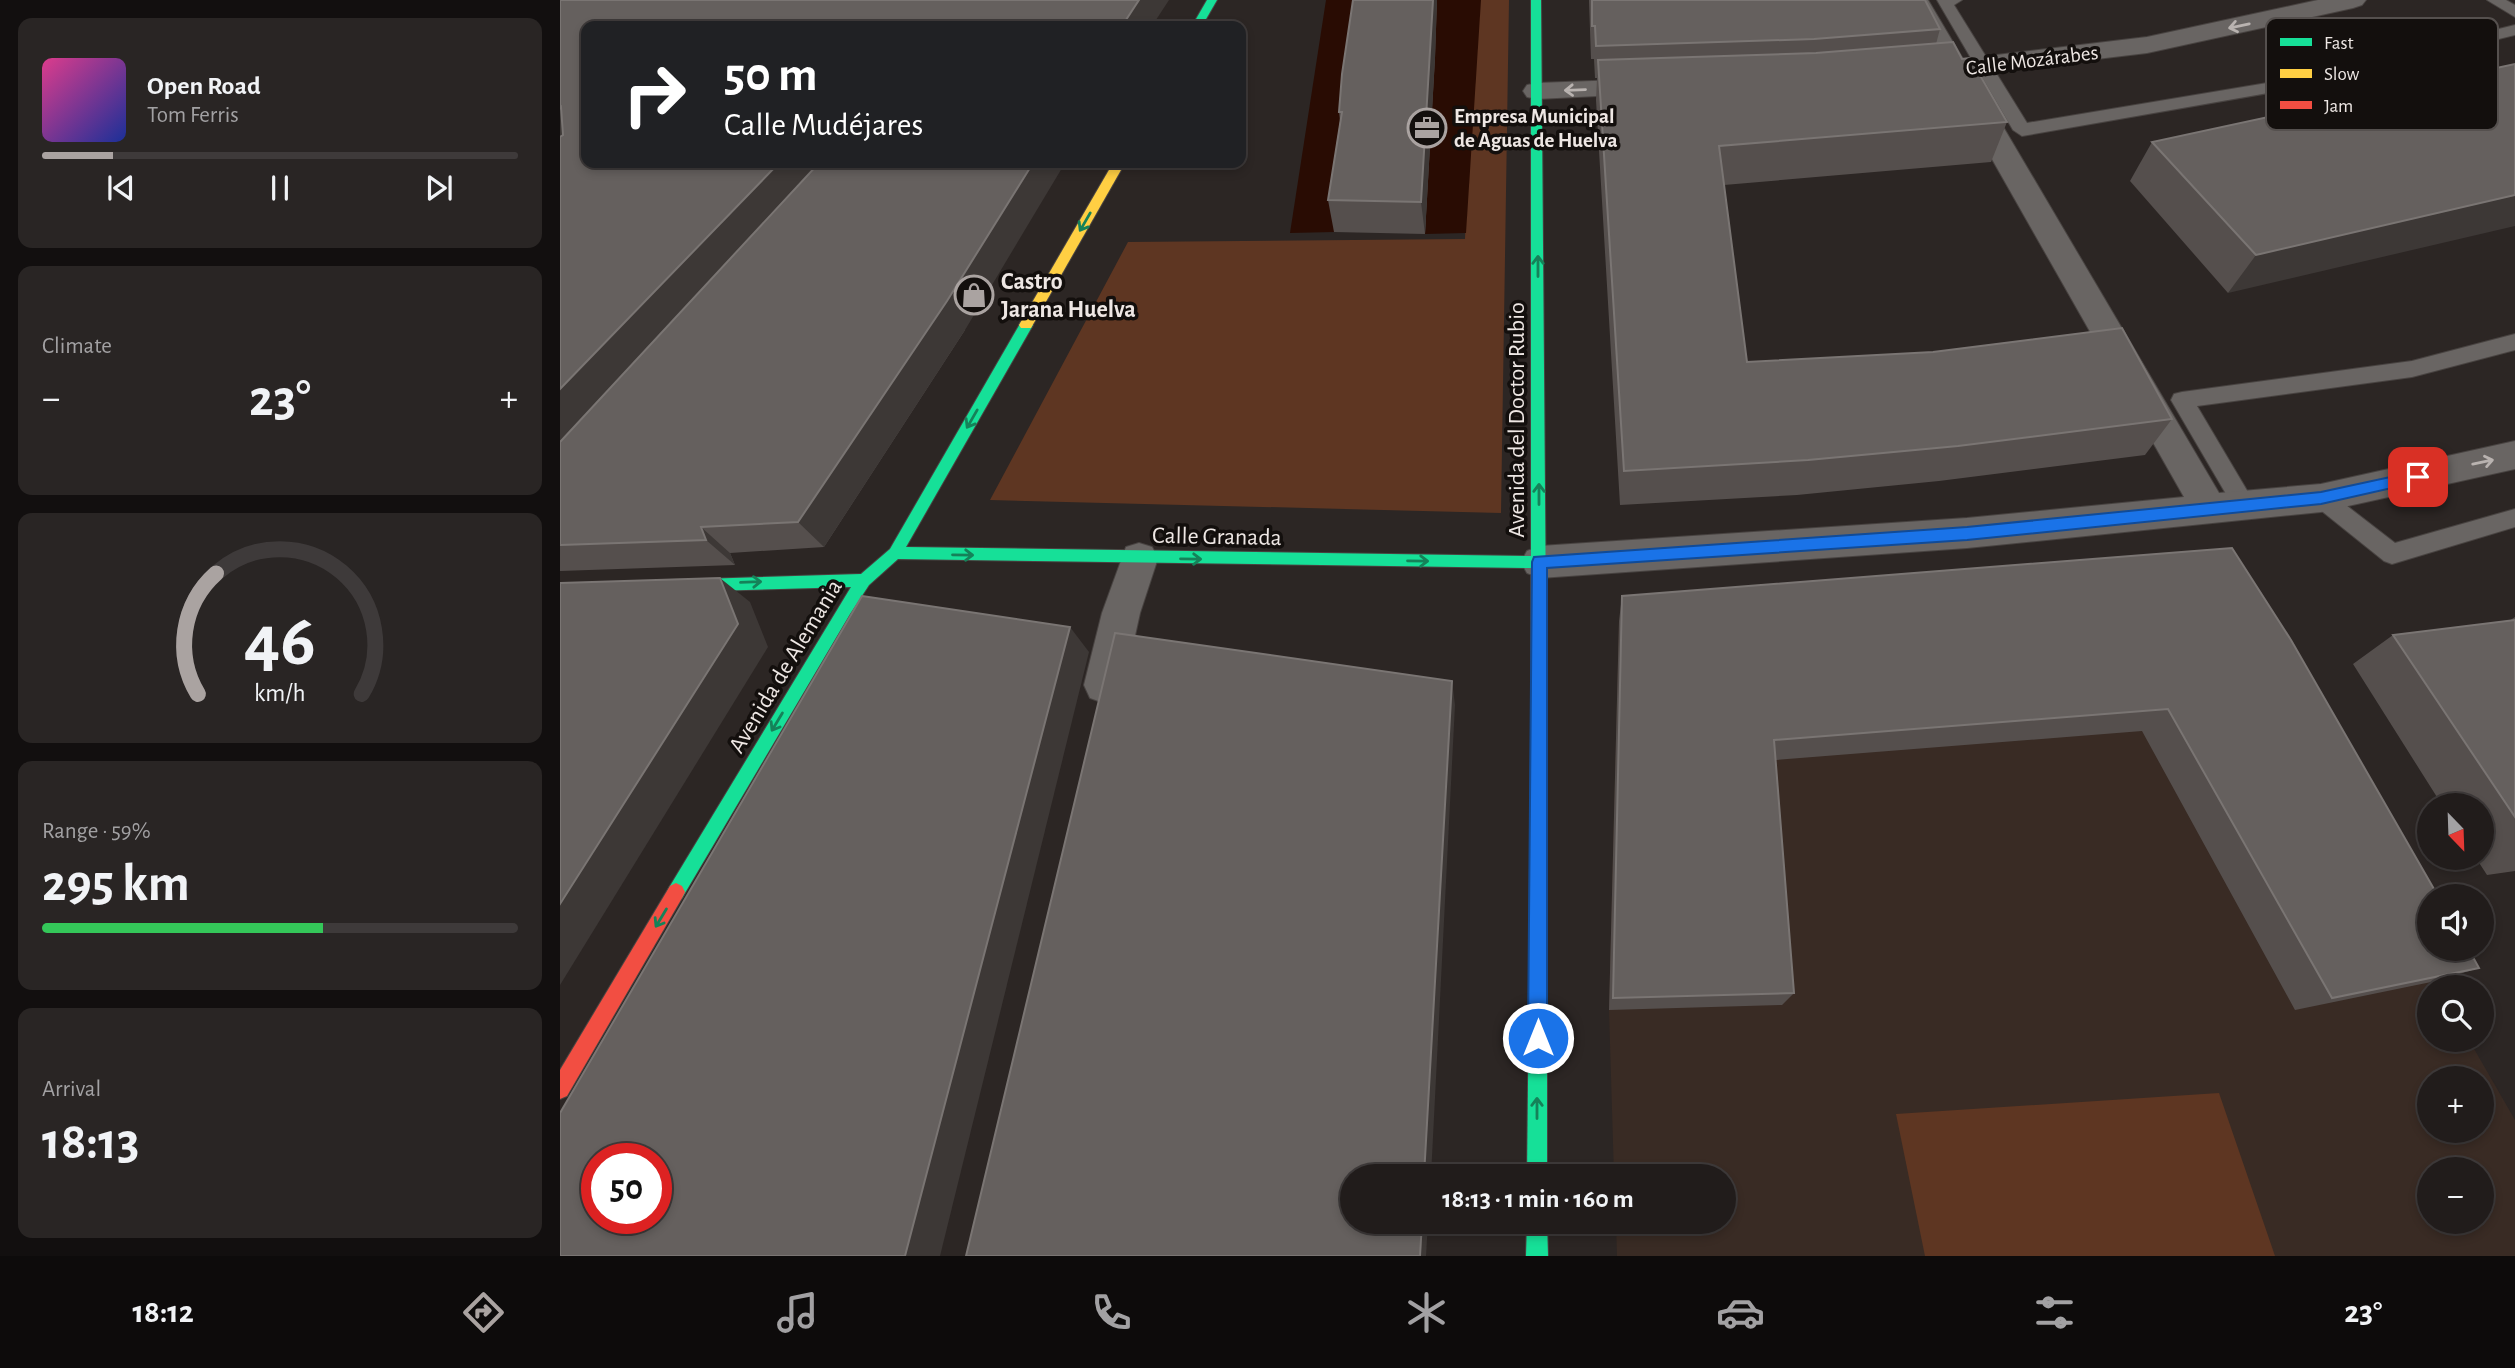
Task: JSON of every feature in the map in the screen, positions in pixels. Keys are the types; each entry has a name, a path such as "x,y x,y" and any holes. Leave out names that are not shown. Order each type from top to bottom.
{"main road":[{"path":"1200,21 1212,0"},
{"name":"Avenida del Doctor Rubio","path":"1536,0 1539,562 1537,1164"},
{"name":"Avenida de Alemania","path":"560,1089 844,609 864,580 895,553 1116,168"},
{"name":"Calle Granada","path":"895,553 1539,562"},
{"path":"657,586 864,580"},
{"path":"1537,1234 1537,1256"}],"street":[{"path":"1916,0 1971,68 2209,508"},
{"name":"Calle Mozárabes","path":"2271,18 2353,0"},
{"name":"Calle Mozárabes","path":"1895,75 2147,45 2266,19"},
{"path":"1537,91 1677,86"},
{"path":"1539,562 1967,533 2321,498 2515,455"},
{"path":"1096,720 1121,613 1139,558"}],"lane":[{"path":"1954,0 1944,1 1971,68 2022,130 2266,88"},
{"path":"2495,0 2515,12"},
{"path":"2498,34 2515,30"},
{"path":"2244,504 2182,400 2412,369 2515,342"},
{"path":"2321,498 2392,554 2515,518"}],"shaded area":[{"path":"1326,0 1362,0 1334,232 1290,233"},
{"path":"1436,0 1481,0 1466,233 1425,234"},
{"path":"1473,0 1509,0 1501,513 990,500 1128,242 1465,239"},
{"path":"2206,574 2417,948 2417,961 2424,961 2432,975 2417,975 2417,1052 2476,1052 2484,1066 2417,1066 2417,1143 2494,1143 2494,1083 2515,1120 2515,1256 1617,1256 1616,1234 1736,1234 1736,1164 1614,1164 1609,1010 1619,621"},
{"path":"2219,1093 2275,1256 1925,1256 1896,1114"}],"building":[{"path":"560,0 1139,0 1125,21 581,21 581,168 774,168 560,389 560,137 563,135 560,108"},
{"path":"1353,0 1433,0 1421,202 1328,200 1342,112 1339,112 1342,74"},
{"path":"1592,0 1925,0 1940,29 1814,39 1596,46 1595,26 1592,26"},
{"path":"1953,42 1962,59 1970,58 2007,122 1719,146 1747,362 1933,352 2122,328 2172,419 1958,446 1808,460 1624,471 1598,60 1816,53"},
{"path":"2515,64 2515,195 2256,255 2152,142 2266,118 2266,130 2498,130 2498,68"},
{"path":"814,168 1030,168 947,301 798,522 701,527 706,540 560,545 560,442"},
{"path":"2232,548 2291,640 2417,859 2417,870 2423,870 2431,884 2417,884 2417,961 2475,961 2479,968 2445,975 2417,975 2417,981 2332,998 2168,709 1774,740 1794,993 1613,998 1622,596"},
{"path":"720,578 738,624 560,904 560,583"},
{"path":"862,596 1070,627 905,1256 560,1256 560,1113"},
{"path":"2515,620 2515,817 2393,635"},
{"path":"1115,633 1452,681 1425,1164 1340,1164 1340,1234 1421,1234 1420,1256 966,1256"}],"traffic: fast":[{"path":"1200,21 1212,0"},
{"path":"1536,0 1539,738"},
{"path":"676,892 844,609 864,580 895,553 1026,325"},
{"path":"895,553 1540,562"},
{"path":"674,585 864,580"},
{"path":"1537,1164 1538,990"},
{"path":"1537,1234 1537,1256"}],"traffic: slow":[{"path":"1026,325 1116,168"}],"traffic: jam":[{"path":"1538,990 1539,738"},
{"path":"560,1089 676,892"}],"place":[{"name":"Empresa Municipal de Aguas de Huelva","path":"1427,128"},
{"name":"Castro Jarana Huelva","path":"974,295"}],"route":[{"path":"1538,1038 1539,562 1967,533 2321,498 2418,477"}]}
